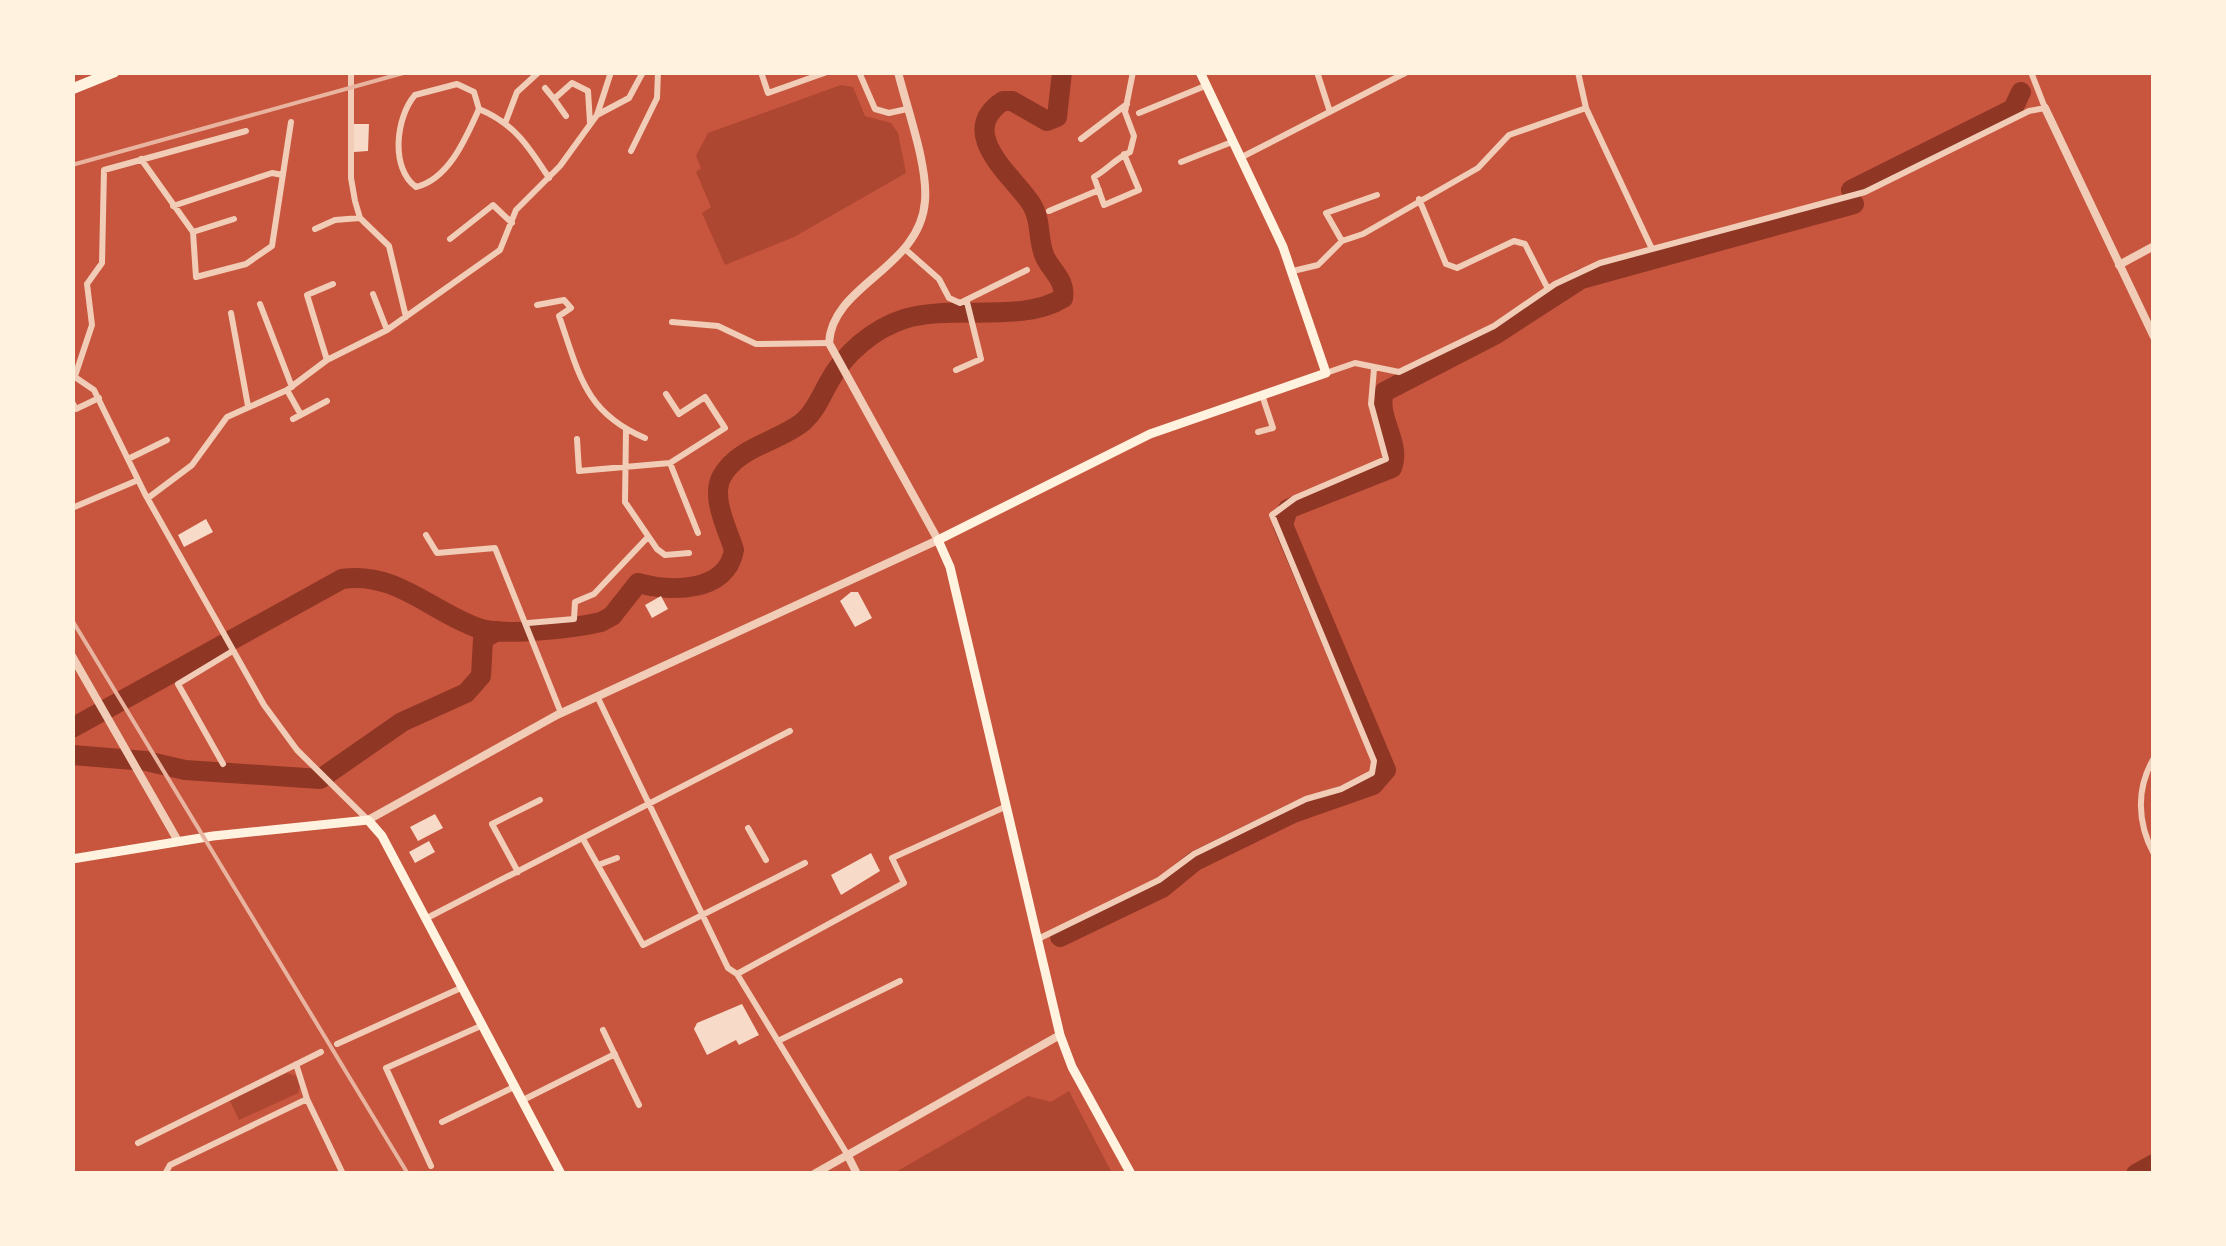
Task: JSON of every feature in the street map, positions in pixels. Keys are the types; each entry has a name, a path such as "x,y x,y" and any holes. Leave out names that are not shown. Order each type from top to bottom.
{"highway":[{"path":"72,90 114,72"}],"main road":[{"path":"1131,1174 1072,1067 1060,1035 950,568 938,540 1150,434 1326,373 1293,271 1200,72"},
{"path":"72,859 178,841 368,820 428,918 562,1174"}],"street":[{"path":"352,72 351,178 360,218 389,246 406,317"},
{"path":"506,121 517,92 540,72"},
{"path":"148,498 192,464 227,417 290,388 328,360 387,330 500,250 519,206 549,178 596,115 611,72"},
{"path":"596,115 629,98 643,72"},
{"path":"631,151 657,98 658,72"},
{"path":"761,72 768,93 827,72"},
{"path":"859,72 875,109 889,113 907,109"},
{"path":"246,131 104,170 102,262 87,284 92,325 74,376 88,382 99,398 127,460 230,650 285,734 368,820 561,712 938,540 834,359 829,343 834,319 847,303 906,249 925,200 898,72"},
{"path":"1124,154 1140,190 1104,205 1094,177 1124,154 1134,136 1126,104 1133,72"},
{"path":"1317,72 1330,112"},
{"path":"1240,158 1407,72"},
{"path":"1578,72 1586,108 1652,250"},
{"path":"2031,72 2154,337"},
{"path":"554,98 572,83 588,91 590,124"},
{"path":"479,109 460,150 428,184 416,187 408,181 398,156 404,111 414,95 457,84 474,92 479,109 506,121 549,178"},
{"path":"1139,113 1150,105 1206,86"},
{"path":"545,88 566,116"},
{"path":"1081,138 1126,104"},
{"path":"1293,271 1330,258 1342,241 1363,234 1478,168 1510,135 1586,108"},
{"path":"1326,373 1355,363 1399,372 1494,326 1548,289 1600,262 1866,192 2024,114 2046,108"},
{"path":"141,159 194,232 196,276 246,264 272,246 292,122"},
{"path":"1181,162 1232,142"},
{"path":"173,206 272,173 283,176"},
{"path":"1049,211 1099,190"},
{"path":"1342,241 1326,213 1377,195"},
{"path":"1419,199 1446,264 1456,268 1514,241 1525,244 1548,289"},
{"path":"450,239 493,205 512,223"},
{"path":"315,229 335,220 360,218"},
{"path":"194,232 234,219"},
{"path":"2119,265 2154,246"},
{"path":"906,249 939,279 949,298 968,305"},
{"path":"968,305 1027,270"},
{"path":"328,360 307,295 334,284"},
{"path":"373,294 387,330"},
{"path":"537,305 564,300 571,308 559,316 584,390 602,412 645,438"},
{"path":"260,304 297,417 327,401"},
{"path":"956,370 982,358 968,305"},
{"path":"230,313 248,406"},
{"path":"672,322 718,326 756,344 829,343"},
{"path":"1040,938 1159,880 1194,854 1306,798 1341,789 1372,774 1374,761 1272,515 1294,498 1386,458 1371,404 1374,369"},
{"path":"577,439 579,471 623,468 670,463 725,428 706,397 679,414 666,394"},
{"path":"1258,432 1273,428 1262,395"},
{"path":"72,402 76,409 99,398"},
{"path":"626,430 624,502 665,554 689,553"},
{"path":"127,460 167,440"},
{"path":"670,463 698,533"},
{"path":"72,508 138,480"},
{"path":"426,536 438,553 495,548 561,712"},
{"path":"529,628 574,619 575,602 594,594 648,537"},
{"path":"223,764 178,684 230,650"},
{"path":"72,656 140,768 178,841"},
{"path":"597,696 730,972 737,974 857,1174"},
{"path":"428,918 790,731"},
{"path":"2154,758 2140,791 2144,828 2154,854"},
{"path":"518,872 492,824 540,800"},
{"path":"737,974 904,883 892,858 1008,806"},
{"path":"748,828 766,860"},
{"path":"583,839 643,946 805,863"},
{"path":"598,865 617,858"},
{"path":"778,1041 900,981"},
{"path":"336,1044 465,986"},
{"path":"432,1166 386,1068 485,1024"},
{"path":"604,1030 639,1105"},
{"path":"814,1174 1060,1035"},
{"path":"138,1143 320,1052"},
{"path":"523,1100 615,1054"},
{"path":"296,1064 307,1099 344,1174"},
{"path":"442,1122 516,1086"},
{"path":"165,1174 170,1166 307,1099"}],"shaded area":[{"path":"841,85 853,87 865,116 891,123 898,133 906,173 794,237 725,265 702,213 711,207 696,172 701,168 696,156 708,133"},
{"path":"287,1073 297,1076 301,1085 298,1093 239,1120 229,1099"},
{"path":"1069,1091 1112,1173 894,1173 1028,1096 1051,1102"}],"building":[{"path":"354,124 369,124 368,151 354,152"},
{"path":"206,519 213,532 184,547 178,535"},
{"path":"851,592 858,592 872,618 855,627 840,601"},
{"path":"661,596 668,609 652,618 645,605"},
{"path":"435,814 443,828 418,841 410,827"},
{"path":"429,841 435,852 415,863 409,852"},
{"path":"871,853 880,871 841,895 831,875"},
{"path":"742,1004 759,1035 739,1045 736,1040 707,1055 694,1029 697,1023"}],"waterway":[{"path":"72,728 342,579 379,581 478,628 521,632 601,622 612,616 638,583 681,588 721,575 734,550 719,503 722,476 738,458 804,421 835,372 860,344 904,319 942,313 1027,310 1063,298 1060,281 1043,251 1035,211 993,155 985,127 990,114 1003,101 1012,101 1047,121 1057,117 1062,72"},
{"path":"1851,190 2013,109 2021,92"},
{"path":"1060,937 1162,888 1195,861 1293,813 1373,785 1386,770 1283,525 1288,509 1392,468 1394,449 1383,411 1384,392 1496,334 1581,279 1854,204"},
{"path":"72,755 146,761 185,770 320,779 402,722 466,693 481,676 483,639 497,631"},
{"path":"2136,1174 2154,1164"}],"railway":[{"path":"72,165 407,72"},
{"path":"72,620 408,1174"}]}
